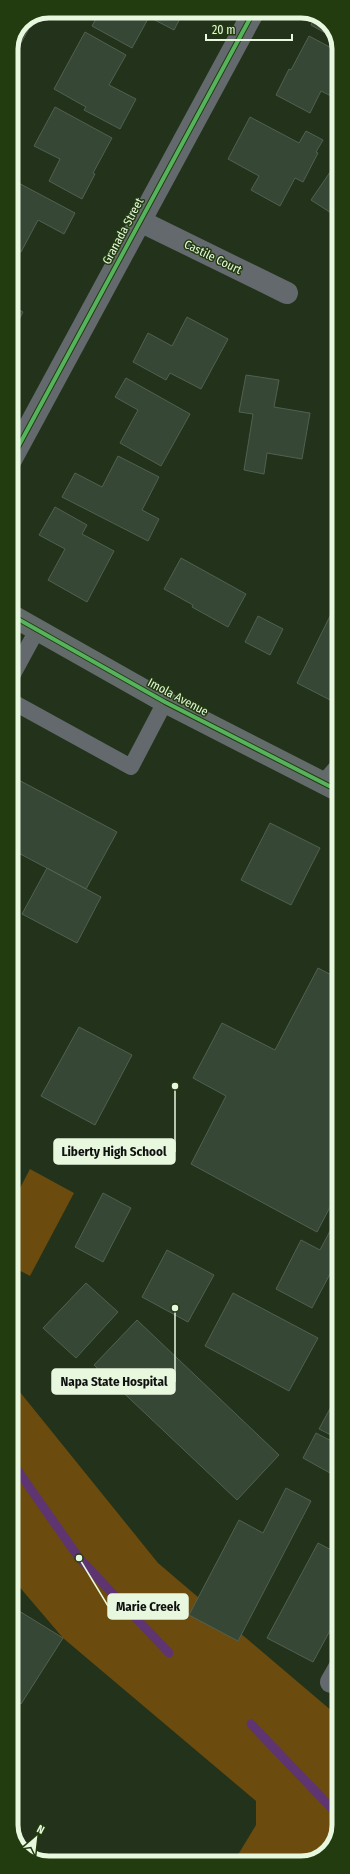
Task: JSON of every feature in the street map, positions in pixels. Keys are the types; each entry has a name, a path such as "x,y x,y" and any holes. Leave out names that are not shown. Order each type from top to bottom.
{"street":[{"name":"Granada Street","path":"18,447 250,18"},
{"name":"Castile Court","path":"140,221 287,293"},
{"name":"Imola Avenue","path":"18,619 165,702 332,780"}],"lane":[{"path":"18,665 37,630"},
{"path":"18,705 131,767 165,702"}],"shaded area":[{"path":"30,1169 74,1193 30,1276 18,1270 18,1192"},
{"path":"18,1390 158,1563 332,1711 332,1829 328,1840 320,1850 305,1856 237,1856 256,1825 256,1801 63,1638 18,1585"}],"building":[{"path":"96,18 148,18 132,48 92,26"},
{"path":"151,18 180,18 174,30"},
{"path":"313,20 323,27 328,35 311,25"},
{"path":"32,23 18,49 20,37"},
{"path":"85,32 126,55 109,85 136,99 120,129 84,110 86,107 54,89"},
{"path":"309,36 332,48 332,96 321,91 310,113 276,95 289,69 291,70"},
{"path":"55,107 112,138 93,173 95,174 82,199 49,181 60,159 34,146"},
{"path":"250,117 299,143 306,131 323,140 303,182 295,178 280,206 251,190 259,176 228,159"},
{"path":"332,169 332,214 311,200"},
{"path":"18,183 75,213 64,234 38,220 21,252 18,250"},
{"path":"18,309 23,312 18,322"},
{"path":"187,317 228,339 201,389 170,373 166,380 133,362 148,333 172,346"},
{"path":"246,375 279,380 274,407 310,413 302,459 267,453 264,474 244,470 253,414 239,412"},
{"path":"126,378 190,414 161,466 120,443 138,410 115,397"},
{"path":"118,456 159,477 142,510 159,519 148,541 62,497 75,473 102,487"},
{"path":"55,507 87,525 82,534 114,551 87,602 48,580 65,549 39,535"},
{"path":"181,558 246,594 228,627 164,589"},
{"path":"331,614 332,614 332,701 297,683"},
{"path":"258,616 283,629 270,655 245,642"},
{"path":"18,780 117,832 86,889 18,853"},
{"path":"270,823 320,848 291,905 241,880"},
{"path":"47,868 101,897 77,943 22,914"},
{"path":"318,968 332,975 332,1203 317,1232 191,1164 226,1096 193,1078 222,1023 275,1050"},
{"path":"79,1027 132,1055 95,1125 41,1096"},
{"path":"103,1193 131,1208 103,1262 75,1247"},
{"path":"332,1227 332,1270 312,1308 276,1289 301,1240 320,1250"},
{"path":"167,1250 214,1275 188,1322 142,1297"},
{"path":"86,1283 118,1312 76,1358 43,1328"},
{"path":"233,1293 318,1338 289,1391 205,1346"},
{"path":"137,1320 279,1455 237,1500 94,1365"},
{"path":"332,1405 332,1436 319,1429"},
{"path":"316,1433 332,1441 332,1474 303,1458"},
{"path":"286,1488 311,1501 238,1641 189,1615 239,1520 263,1533"},
{"path":"318,1543 332,1550 332,1627 313,1662 267,1638"},
{"path":"18,1610 63,1638 21,1704 18,1702"}],"waterway":[{"path":"18,1471 79,1558 169,1653"},
{"path":"251,1724 332,1809"}],"cycle path":[{"path":"18,447 250,18"},
{"path":"18,619 165,702 332,787"}],"place":[{"name":"Liberty High School","path":"175,1086"},
{"name":"Napa State Hospital","path":"175,1308"},
{"name":"Marie Creek","path":"79,1558"}]}
